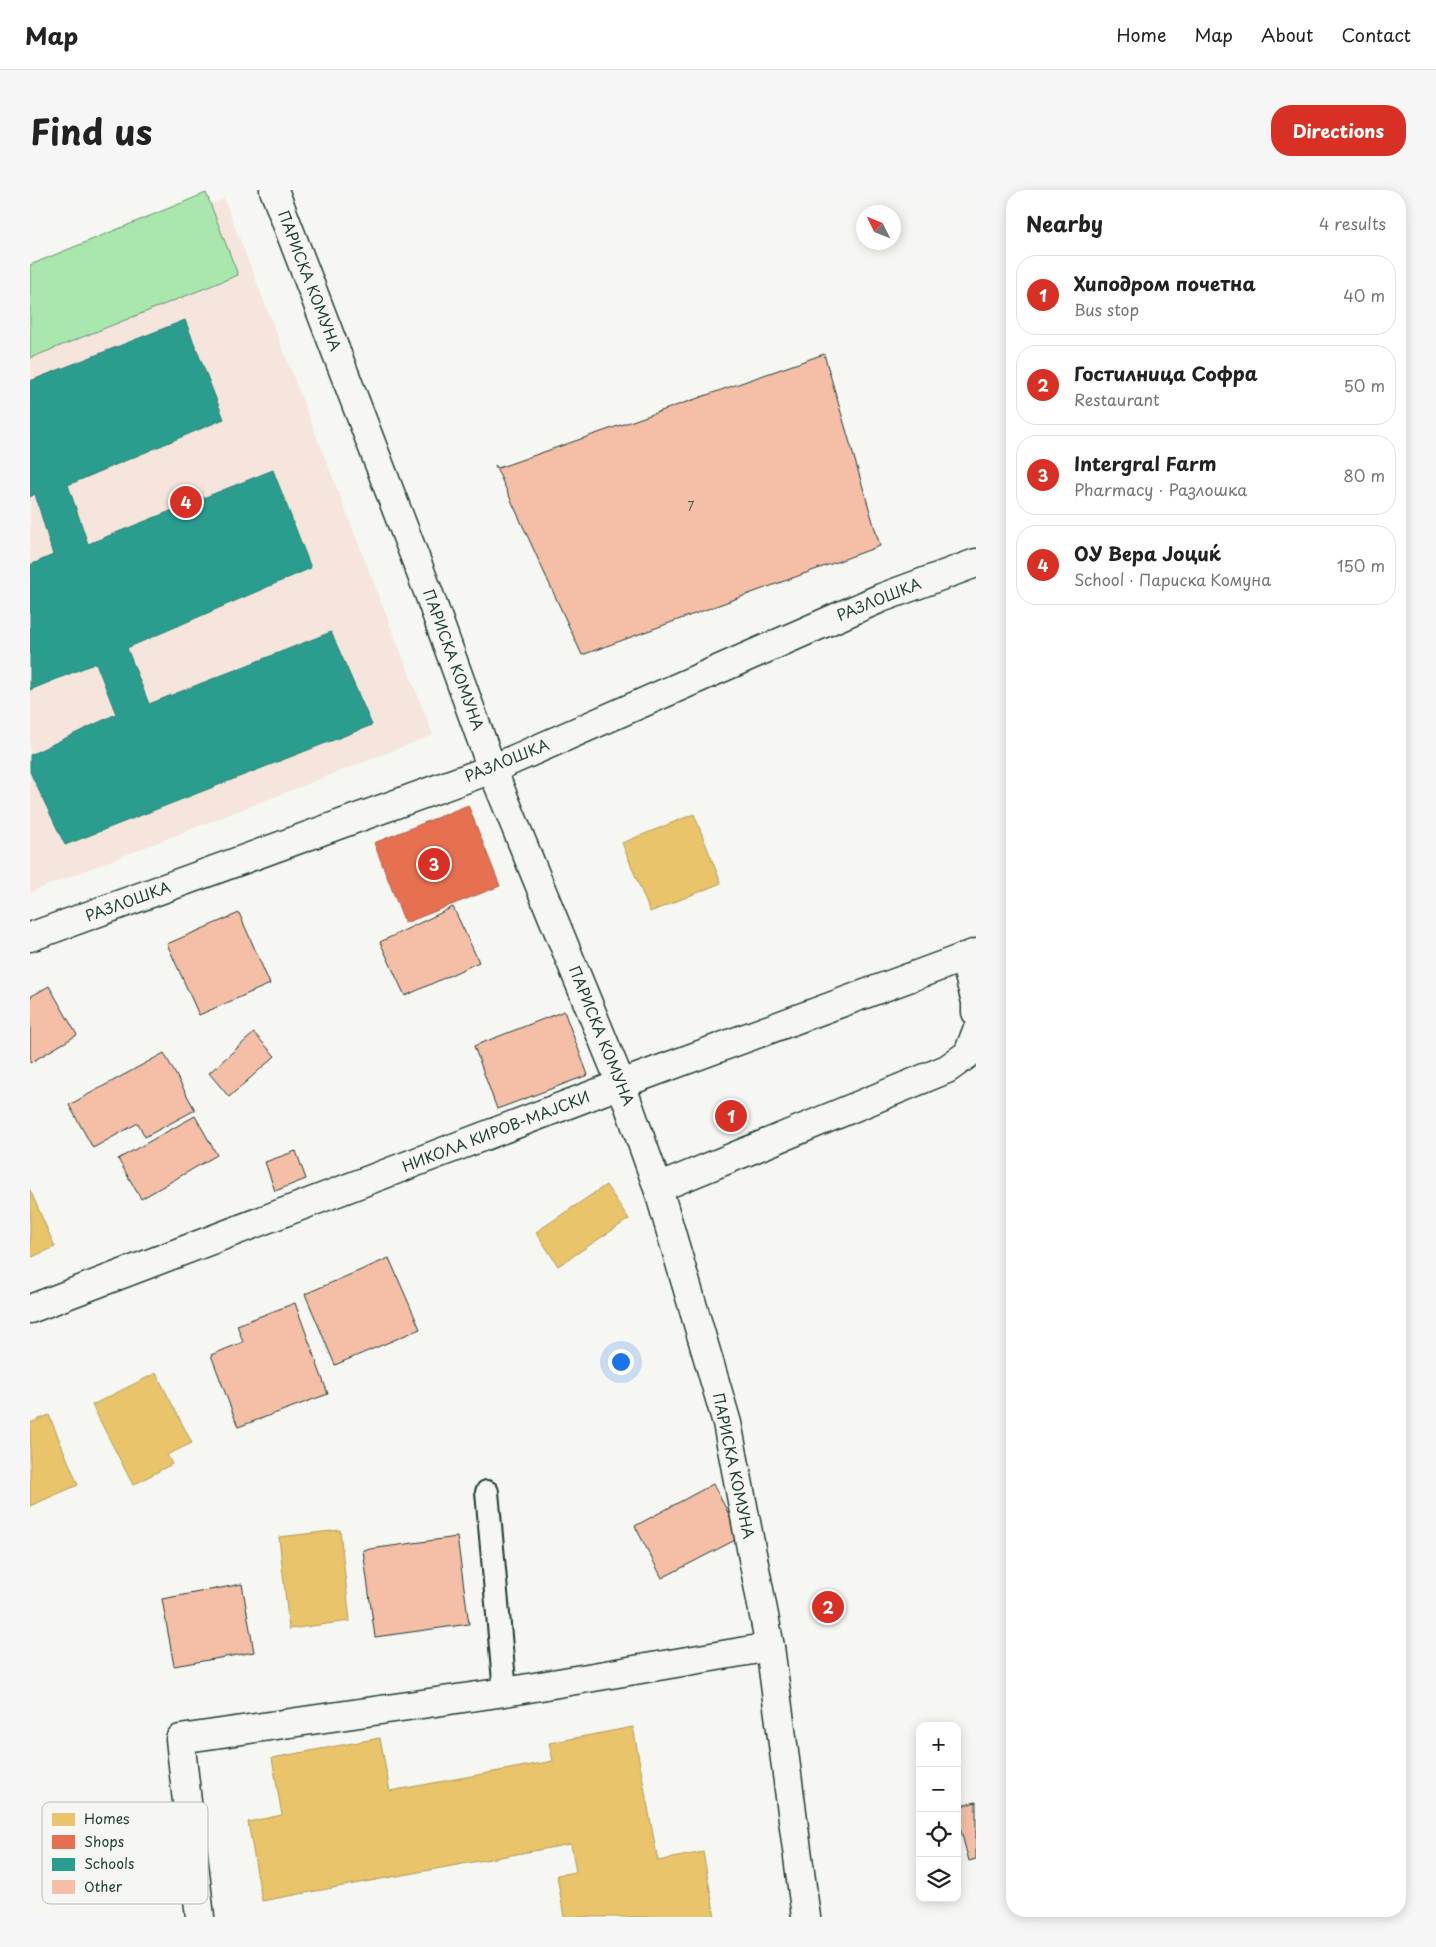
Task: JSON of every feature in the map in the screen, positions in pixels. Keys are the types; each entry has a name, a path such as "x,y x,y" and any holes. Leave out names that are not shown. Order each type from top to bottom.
{"street":[{"name":"ПАРИСКА КОМУНА","path":"274,190 429,594 492,769 622,1084 658,1188 727,1423 770,1647 806,1917"},
{"name":"РАЗЛОШКА","path":"30,937 492,769 881,598 976,563"},
{"name":"НИКОЛА КИРОВ-МАЈСКИ","path":"30,1309 622,1084 970,955 976,1012"},
{"path":"658,1188 947,1069 968,1054 976,1033"},
{"path":"187,1802 180,1739 505,1692 770,1647"},
{"path":"199,1904 200,1917"}],"lane":[{"path":"487,1492 505,1692"}],"shaded area":[{"path":"224,199 433,735 30,892 30,270"}],"green space":[{"path":"206,193 238,275 30,358 30,265"}],"building: Homes":[{"path":"694,814 721,883 650,912 622,843"},
{"path":"606,1185 629,1219 558,1266 536,1232"},
{"path":"30,1190 55,1247 30,1258"},
{"path":"156,1373 192,1443 167,1455 172,1464 133,1485 92,1405"},
{"path":"49,1415 78,1485 30,1506 30,1423"},
{"path":"340,1530 350,1621 289,1629 279,1537"},
{"path":"633,1727 658,1861 703,1852 715,1917 564,1917 557,1875 576,1872 571,1844 262,1901 248,1822 282,1815 272,1758 380,1738 390,1791 553,1761 549,1743"}],"building: Shops":[{"path":"468,805 500,886 405,923 374,843"}],"building: Schools":[{"path":"185,320 224,419 68,485 88,544 273,470 311,568 127,648 149,704 331,632 372,725 65,845 30,772 30,755 116,714 96,663 30,690 30,565 53,555 35,494 30,497 30,381"}],"building: Other":[{"path":"824,354 880,546 582,655 495,465 498,468"},
{"path":"453,907 479,962 405,996 380,942"},
{"path":"239,913 270,984 199,1015 167,944"},
{"path":"49,986 77,1035 30,1063 30,997"},
{"path":"564,1011 588,1075 497,1109 474,1046"},
{"path":"254,1033 275,1056 229,1097 209,1073"},
{"path":"164,1053 195,1110 145,1137 138,1123 93,1148 69,1105"},
{"path":"195,1116 217,1155 141,1199 118,1159"},
{"path":"296,1151 306,1179 275,1191 265,1162"},
{"path":"389,1258 420,1329 335,1365 305,1294"},
{"path":"295,1303 328,1394 238,1427 211,1355 243,1342 237,1325"},
{"path":"713,1484 741,1537 662,1578 635,1526"},
{"path":"457,1537 469,1624 375,1637 363,1550"},
{"path":"242,1584 254,1652 174,1666 162,1599"},
{"path":"976,1802 976,1859 969,1861 961,1831 961,1806"}],"place":[{"name":"ОУ Вера Јоциќ","path":"186,502"},
{"name":"Intergral Farm","path":"434,864"},
{"name":"Хиподром почетна","path":"731,1116"},
{"name":"Гостилница Софра","path":"828,1607"}]}
